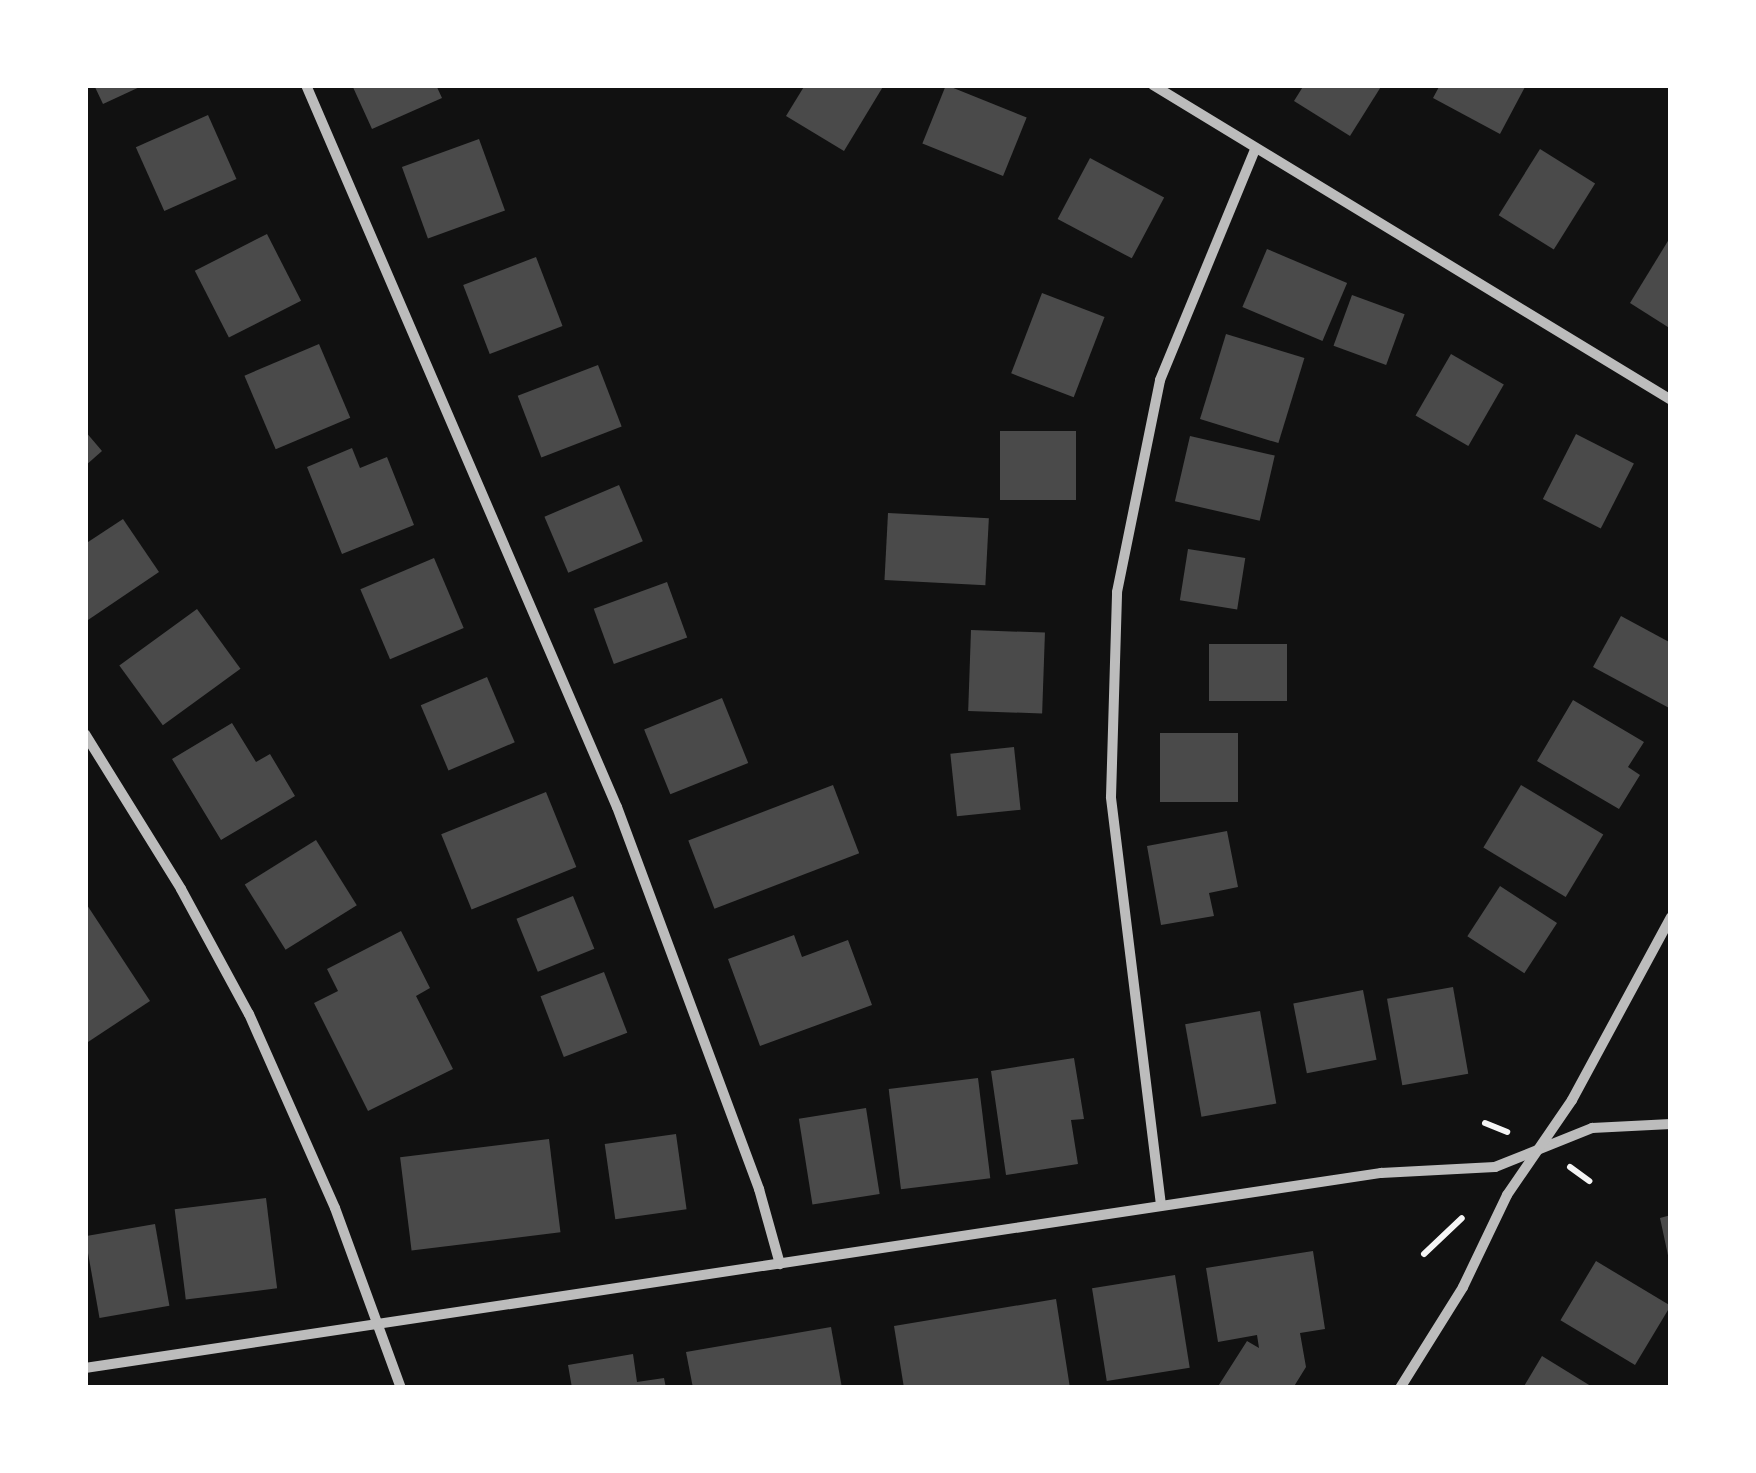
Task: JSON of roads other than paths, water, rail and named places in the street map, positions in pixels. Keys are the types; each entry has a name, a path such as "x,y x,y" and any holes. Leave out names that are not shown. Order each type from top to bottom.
{"street":[{"path":"306,85 618,807 759,1189 780,1264"},
{"path":"1153,85 1671,400"},
{"path":"1161,1204 1111,796 1117,592 1160,380 1255,150"},
{"path":"85,734 249,1014 380,1322 401,1388"},
{"path":"1400,1388 1540,1146 1572,1100 1671,917"},
{"path":"85,1368 1382,1172 1494,1168 1592,1128 1671,1124"}]}
